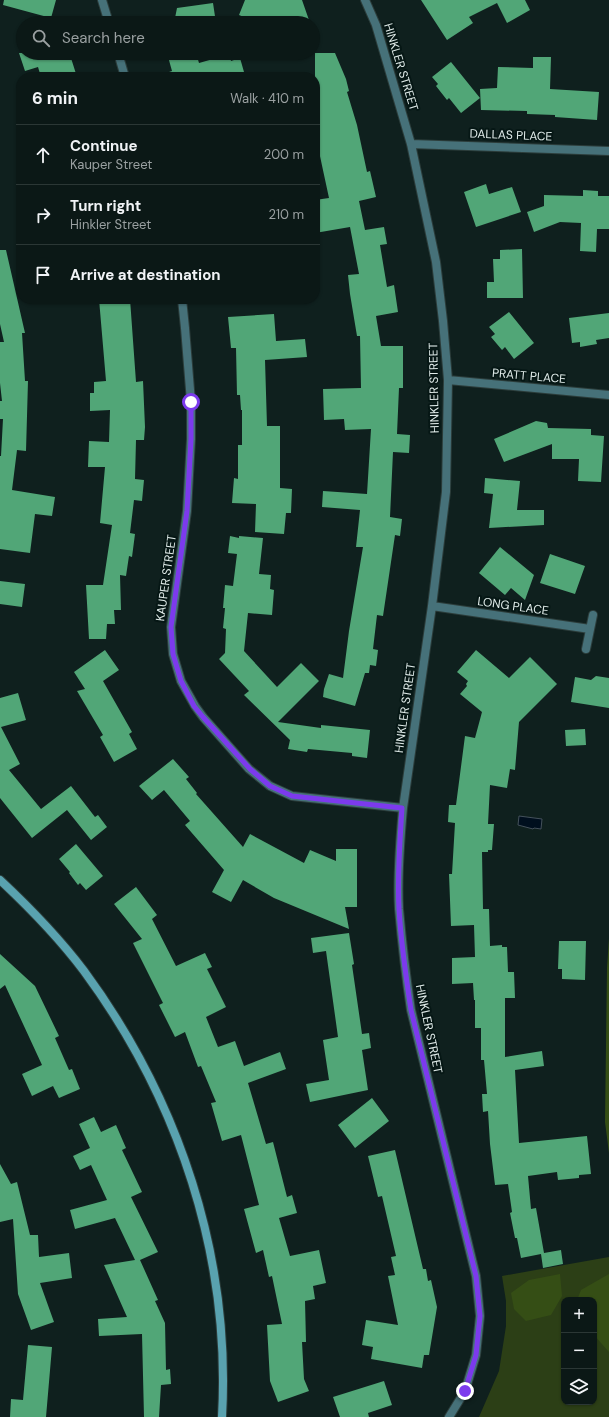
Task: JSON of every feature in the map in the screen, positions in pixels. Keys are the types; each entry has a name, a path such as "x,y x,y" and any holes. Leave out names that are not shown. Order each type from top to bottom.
{"street":[{"path":"102,0 106,16"},
{"name":"HINKLER STREET","path":"365,0 376,25 411,144 436,262 448,380 446,492 432,606 402,808 399,908 411,1010 476,1276 480,1316 476,1355 465,1391 449,1417"},
{"path":"120,60 124,72"},
{"name":"DALLAS PLACE","path":"411,144 609,151"},
{"name":"KAUPER STREET","path":"183,304 186,328 191,402 191,439 187,511 171,627 173,654 181,681 194,706 203,717 250,769 270,786 292,796 402,808"},
{"name":"PRATT PLACE","path":"448,380 609,395"},
{"name":"LONG PLACE","path":"432,606 590,630"},
{"path":"586,649 594,614"},
{"path":"0,880 38,917 83,970 123,1029 156,1090 171,1122 195,1188 212,1255 218,1289 223,1356 224,1390 222,1417"}],"green space":[{"path":"609,938 609,1153 605,1122 607,968"},
{"path":"609,1257 609,1417 479,1417 499,1371 506,1326 506,1301 502,1276"},
{"path":"560,1274 562,1296 551,1315 526,1321 514,1309 511,1293 529,1280"},
{"path":"609,1274 609,1352 597,1338 597,1297 578,1297 581,1290"}],"water":[{"path":"519,816 542,819 541,829 533,829 518,825"}],"building":[{"path":"4,0 56,0 52,16 44,16 3,5"},
{"path":"245,0 302,0 308,16 241,16 239,15"},
{"path":"421,0 525,0 530,10 507,23 497,3 469,17 473,23 447,40"},
{"path":"213,3 215,16 175,16 177,8"},
{"path":"320,53 335,53 346,79 349,91 347,92 357,125 367,172 370,171 376,197 359,201 365,230 384,227 387,244 380,245 387,287 394,285 398,312 376,316 381,346 403,346 403,388 399,388 397,434 410,435 409,453 393,452 390,517 402,519 400,536 395,535 383,616 377,615 373,649 378,650 376,666 370,665 369,673 365,673 355,706 323,697 329,674 343,678 363,547 356,547 360,510 322,507 323,491 367,494 371,429 345,430 344,419 324,420 323,389 361,388 360,336 357,336 348,275 359,274 350,227 320,232 320,199 329,198 320,156 320,72 315,72 315,60 320,60"},
{"path":"533,57 551,57 550,89 599,92 597,120 555,117 555,115 527,114 527,111 481,110 480,89 497,88 498,67 533,68"},
{"path":"21,60 72,60 75,72 40,72 38,67 25,71"},
{"path":"169,60 198,60 199,63 210,60 241,60 244,72 169,72 172,71"},
{"path":"451,62 480,98 461,113 449,98 447,100 436,86 438,84 432,77"},
{"path":"486,184 489,194 512,187 521,212 476,227 464,192"},
{"path":"583,190 598,191 598,196 609,196 609,229 597,229 596,252 580,251 581,223 560,222 534,232 527,212 544,206 544,195 583,196"},
{"path":"522,249 523,298 487,298 487,282 494,282 493,259 500,259 500,250"},
{"path":"0,250 6,250 16,294 16,304 18,304 25,333 22,333 25,381 28,381 26,451 17,450 12,490 55,497 52,516 35,514 30,553 0,549 0,456 3,419 0,419 0,401 2,401 0,383 0,342 4,342 0,324"},
{"path":"99,304 130,304 136,382 143,381 145,427 144,440 136,440 135,479 144,480 142,501 134,500 130,533 135,534 132,557 129,556 126,576 120,575 121,610 114,610 115,624 107,624 106,639 89,639 86,585 103,585 112,525 100,523 105,467 88,467 89,441 109,442 110,410 90,411 90,393 94,393 94,382 106,381"},
{"path":"509,312 534,343 514,359 505,347 502,350 491,337 495,334 489,327"},
{"path":"609,313 609,338 596,340 597,344 580,347 580,342 572,343 569,318"},
{"path":"274,314 276,341 305,339 307,357 265,360 267,426 280,426 280,488 292,489 291,513 286,513 284,534 255,532 256,504 232,503 234,478 238,479 238,445 242,445 242,410 240,395 237,395 236,348 231,348 228,317"},
{"path":"536,421 547,423 548,428 591,429 591,435 604,436 601,482 578,481 579,459 552,459 552,444 504,462 494,439"},
{"path":"485,478 520,481 517,510 544,510 544,525 489,528 493,494 484,493"},
{"path":"230,536 239,538 239,536 263,538 259,574 271,575 270,589 274,590 272,615 248,613 244,651 277,687 301,663 319,681 278,722 321,728 321,725 370,730 367,758 352,756 352,753 308,749 307,752 288,749 290,740 244,695 249,691 219,659 225,653 226,629 223,628 225,608 223,608 225,585 233,586 237,554 228,553"},
{"path":"500,547 534,575 525,600 511,588 505,595 479,573"},
{"path":"550,554 585,566 575,594 540,583"},
{"path":"0,581 25,584 22,607 0,604"},
{"path":"105,650 119,670 103,681 132,732 129,734 137,749 114,762 100,737 103,735 77,691 85,689 74,672"},
{"path":"476,650 509,678 530,657 557,684 519,722 515,770 510,769 507,788 490,785 488,824 494,824 492,850 482,852 483,909 489,909 490,946 502,945 502,947 507,947 508,972 514,972 515,998 505,998 505,1057 542,1051 544,1066 515,1070 519,1143 587,1136 591,1174 579,1175 579,1178 558,1180 557,1172 528,1176 531,1209 536,1208 544,1253 561,1250 563,1264 543,1268 541,1254 521,1258 510,1213 512,1212 508,1184 495,1185 488,1111 483,1112 482,1094 487,1094 484,1060 481,1060 481,1028 475,1028 475,1000 473,983 452,984 452,958 475,957 474,925 451,926 449,874 452,874 455,823 448,822 449,805 456,805 465,736 475,738 482,712 460,694 467,686 466,684 468,681 457,672"},
{"path":"596,676 609,678 609,708 571,702 575,677 591,680"},
{"path":"18,693 26,720 1,727 20,764 9,770 41,809 71,786 95,817 98,815 107,827 91,840 67,810 32,838 0,798 0,698"},
{"path":"585,729 586,745 566,746 565,730"},
{"path":"173,759 189,777 186,779 197,793 196,794 243,847 250,834 304,863 310,850 336,861 336,849 357,849 357,907 345,907 349,929 274,898 243,880 231,902 212,892 224,870 185,825 190,821 164,790 152,800 139,786"},
{"path":"76,844 103,876 86,890 80,883 78,885 69,873 70,872 59,859"},
{"path":"136,887 157,915 152,919 176,966 205,953 212,967 207,969 226,1007 206,1017 218,1047 235,1041 244,1066 280,1052 286,1069 248,1083 266,1144 273,1142 287,1197 292,1195 297,1213 279,1218 290,1256 319,1250 326,1283 313,1286 315,1299 305,1301 306,1342 302,1342 304,1379 309,1391 278,1402 270,1381 267,1325 282,1324 272,1276 269,1277 263,1250 256,1253 244,1209 259,1205 241,1135 222,1141 211,1103 216,1102 201,1066 198,1067 185,1032 175,1037 159,1005 163,1003 133,943 142,939 114,904"},
{"path":"349,933 362,1034 369,1033 371,1048 362,1050 368,1090 310,1102 306,1084 329,1080 323,1040 338,1037 326,951 313,953 311,938"},
{"path":"559,941 586,941 585,980 562,979 562,969 558,969"},
{"path":"0,954 35,986 59,1036 55,1038 69,1070 72,1069 80,1089 59,1098 53,1086 32,1096 22,1074 42,1065 5,985 0,989"},
{"path":"372,1098 389,1121 355,1148 338,1125"},
{"path":"94,1117 101,1132 116,1125 126,1148 122,1150 142,1192 131,1197 158,1252 140,1260 158,1300 155,1301 165,1323 166,1370 170,1369 171,1384 161,1385 159,1417 144,1417 142,1334 99,1336 98,1319 127,1317 104,1265 135,1260 115,1218 75,1229 70,1210 107,1200 91,1165 80,1170 73,1156 90,1148 79,1124"},
{"path":"395,1150 423,1269 426,1269 428,1281 431,1280 437,1307 429,1355 424,1355 422,1368 371,1359 373,1347 362,1345 366,1320 398,1325 388,1276 395,1275 391,1257 396,1256 382,1196 378,1197 368,1156"},
{"path":"0,1164 11,1184 17,1182 30,1235 38,1235 39,1257 69,1253 72,1278 40,1283 54,1322 31,1330 18,1294 13,1219 0,1222"},
{"path":"28,1345 52,1347 46,1417 10,1417 11,1399 23,1400"},
{"path":"384,1381 392,1405 368,1413 369,1417 340,1417 333,1397"}],"route":[{"path":"191,402 191,439 187,511 171,627 173,654 181,681 194,706 203,717 250,769 270,786 292,796 402,808 399,908 411,1010 476,1276 480,1316 476,1355 465,1391"}]}
